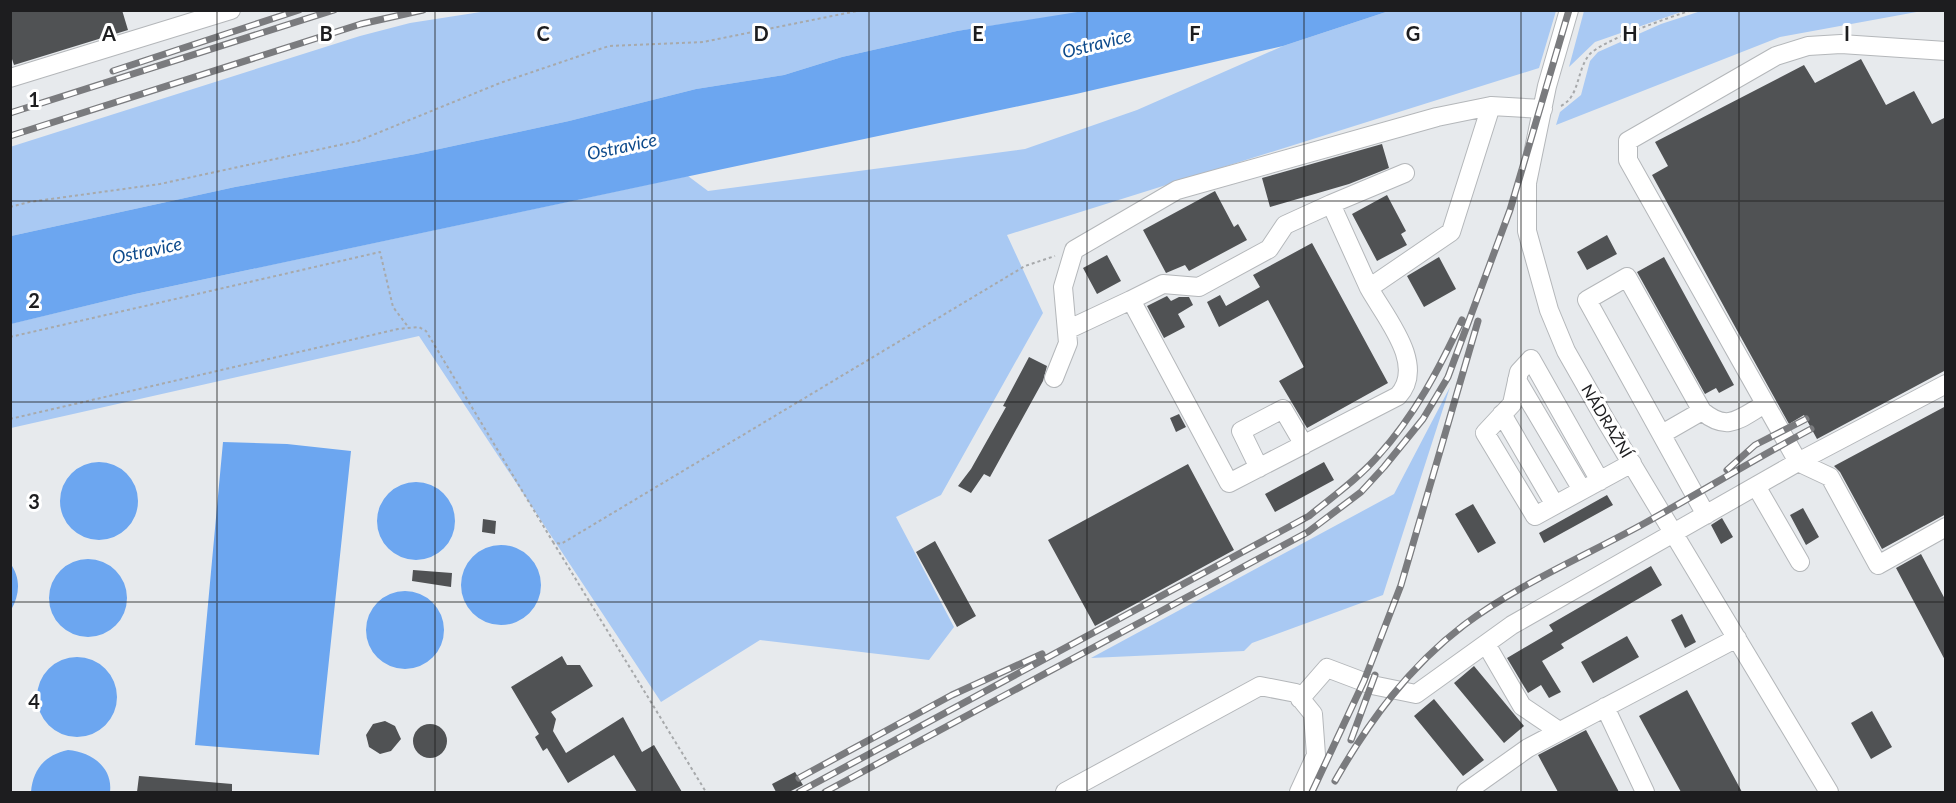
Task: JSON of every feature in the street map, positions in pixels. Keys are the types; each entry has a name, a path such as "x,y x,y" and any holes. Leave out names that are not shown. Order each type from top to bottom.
{"street":[{"path":"10,78 231,10"},
{"name":"NÁDRAŽNÍ","path":"1569,10 1547,86 1527,183 1527,231 1549,310 1566,351 1829,792"},
{"path":"1946,51 1841,44 1808,46 1776,56 1628,141 1628,160 1798,462 1830,477 1878,565 1946,527"},
{"path":"1369,288 1451,232 1491,106"},
{"path":"1054,378 1068,342 1063,287 1074,250 1178,190 1437,117 1491,106 1543,109"},
{"path":"1066,330 1163,284 1199,287 1269,249 1286,225 1405,173"},
{"path":"1131,300 1229,483 1398,396 1406,388 1409,370 1405,351 1369,288 1331,204"},
{"path":"1706,515 1587,300 1627,277 1702,411 1715,422 1730,423 1765,404"},
{"path":"1600,481 1531,359 1519,372 1512,404 1502,414 1555,505 1632,464"},
{"path":"1517,380 1582,490"},
{"path":"1300,699 1327,668 1372,685 1416,694 1512,625 1798,462 1946,384"},
{"path":"1259,468 1241,431 1283,409 1304,445"},
{"path":"1662,434 1702,411"},
{"path":"1756,486 1800,562"},
{"path":"1466,792 1528,748 1737,638"},
{"path":"1486,644 1522,706 1559,731"},
{"path":"1065,792 1260,686 1296,693 1313,714 1316,754 1299,792"},
{"path":"1605,708 1645,792"}],"path":[{"path":"10,207 29,202 160,184 358,141 500,83 609,46 703,42 862,10"},
{"path":"1543,109 1562,106 1572,99 1584,62 1596,48 1692,10"},
{"path":"553,542 561,544 569,542 1025,266 1074,250"},
{"path":"10,337 380,252 393,307 409,328"},
{"path":"10,419 419,327 426,331 706,792"}],"shaded area":[{"path":"1584,10 1684,11 1595,42 1569,67"},
{"path":"1704,10 1922,11 1780,37 1556,125 1560,112 1581,95 1590,61 1598,52 1661,24"},
{"path":"487,11 1090,11 957,31 842,57 784,75 696,89 569,121 416,154 235,187 11,236 10,147 360,36 410,23"},
{"path":"1389,11 1556,11 1539,68 1007,235 1043,313 941,495 896,517 954,627 929,660 760,640 661,702 419,336 11,428 10,324 135,294 688,176 708,191 1025,149 1137,110 1283,46"},
{"path":"1450,387 1383,595 1252,643 1244,651 1091,658 1394,494"}],"water":[{"name":"Ostravice","path":"1090,10 1389,11 1283,46 1076,94 135,294 11,324 11,236 235,187 416,154 569,121 696,89 784,75 842,57 957,31"},
{"path":"223,442 287,444 351,451 319,755 195,745"},
{"path":"91,462 107,462 121,468 132,479 138,493 138,509 132,523 121,534 107,540 91,540 77,534 66,523 60,509 60,493 66,479 77,468"},
{"path":"408,482 424,482 438,488 449,499 455,513 455,529 449,543 438,554 424,560 408,560 394,554 383,543 377,529 377,513 383,499 394,488"},
{"path":"501,545 516,548 529,557 538,570 541,585 538,600 529,613 516,622 501,625 486,622 473,613 464,600 461,585 464,570 473,557 486,548"},
{"path":"80,559 96,559 110,565 121,576 127,590 127,606 121,620 110,631 96,637 80,637 66,631 55,620 49,606 49,590 55,576 66,565"},
{"path":"10,563 18,580 16,598 11,610"},
{"path":"397,591 413,591 427,597 438,608 444,622 444,638 438,652 427,663 413,669 397,669 383,663 372,652 366,638 366,622 372,608 383,597"},
{"path":"77,657 92,660 105,669 114,682 117,697 114,712 105,725 92,734 77,737 62,734 49,725 40,712 37,697 40,682 49,669 62,660"},
{"path":"68,750 85,754 99,762 108,775 110,792 31,792 34,776 42,764 53,755"}],"building":[{"path":"10,10 122,10 128,30 14,65 10,53"},
{"path":"1861,59 1886,105 1914,91 1932,124 1946,117 1946,370 1817,439 1804,415 1789,424 1652,175 1668,166 1655,142 1804,65 1815,83"},
{"path":"1382,144 1389,168 1349,184 1270,207 1262,178"},
{"path":"1215,191 1234,227 1238,224 1247,240 1189,271 1185,265 1166,273 1143,230"},
{"path":"1387,195 1406,231 1401,234 1407,245 1377,261 1352,214"},
{"path":"1607,235 1617,254 1587,270 1577,252"},
{"path":"1312,243 1388,383 1307,428 1279,381 1304,367 1268,300 1219,327 1207,302 1220,295 1226,306 1260,287 1253,275"},
{"path":"1107,255 1121,281 1097,294 1083,268"},
{"path":"1439,257 1456,289 1424,307 1407,276"},
{"path":"1664,257 1734,385 1719,393 1716,388 1705,394 1637,272"},
{"path":"1167,296 1171,301 1179,297 1189,297 1193,305 1178,314 1185,327 1164,338 1147,306"},
{"path":"1029,357 1047,366 1043,381 990,477 984,474 971,493 958,486 971,469 1006,407 1003,406"},
{"path":"1946,406 1946,514 1882,549 1840,472 1834,466"},
{"path":"1179,414 1186,427 1176,432 1170,418"},
{"path":"1324,462 1334,480 1275,512 1265,494"},
{"path":"1188,464 1234,550 1095,626 1048,540"},
{"path":"1607,495 1613,505 1544,543 1539,533"},
{"path":"1473,504 1496,543 1478,553 1455,514"},
{"path":"1803,508 1819,537 1806,545 1790,515"},
{"path":"1722,518 1733,537 1721,544 1711,525"},
{"path":"483,519 496,521 495,534 482,532"},
{"path":"935,541 976,616 957,627 916,552"},
{"path":"1921,554 1946,601 1946,662 1896,568"},
{"path":"1651,566 1662,585 1561,644 1564,648 1542,661 1561,692 1549,698 1541,685 1528,693 1507,658 1553,631 1549,625"},
{"path":"413,570 452,573 451,587 412,581"},
{"path":"1682,614 1696,642 1685,648 1671,620"},
{"path":"1627,636 1639,657 1593,683 1581,662"},
{"path":"562,656 567,665 580,665 593,686 551,712 556,719 553,731 566,753 623,717 642,752 654,745 682,792 637,792 614,755 568,783 547,748 543,751 535,737 539,734 511,687"},
{"path":"1474,666 1524,726 1504,743 1454,683"},
{"path":"1687,690 1742,792 1681,792 1639,716"},
{"path":"1434,699 1484,760 1463,776 1414,716"},
{"path":"1872,711 1892,747 1871,759 1851,723"},
{"path":"385,721 395,726 401,739 391,751 380,754 369,747 366,735 373,724"},
{"path":"430,724 442,729 447,741 442,753 430,758 418,753 413,741 418,729"},
{"path":"1586,730 1619,792 1558,792 1538,755"},
{"path":"795,772 803,785 789,792 776,792 772,784"},
{"path":"139,776 232,784 232,792 137,792"}],"railway":[{"path":"113,71 299,10"},
{"path":"10,113 334,10"},
{"path":"10,136 361,24 423,10"},
{"path":"825,792 1308,532 1361,492 1423,419 1448,377 1510,210 1569,10"},
{"path":"799,792 1309,516 1362,472 1404,424 1425,391 1462,320"},
{"path":"1312,792 1364,681 1401,585 1478,321"},
{"path":"1727,470 1755,445 1806,419"},
{"path":"1335,781 1376,716 1392,696 1425,659 1464,625 1529,584 1645,523 1811,429"},
{"path":"799,778 952,695 1042,654"},
{"path":"1351,740 1375,675"}]}
